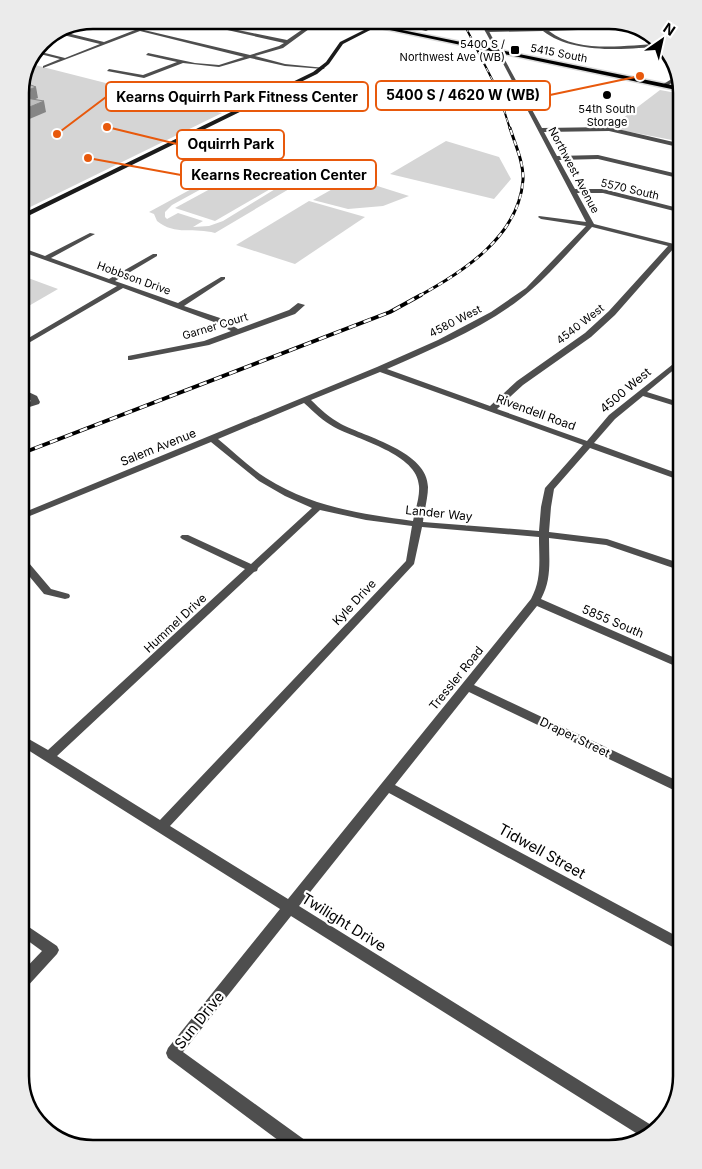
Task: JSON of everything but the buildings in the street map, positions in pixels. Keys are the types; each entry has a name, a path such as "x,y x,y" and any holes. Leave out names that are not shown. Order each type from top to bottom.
{"main road":[{"path":"29,214 323,68 329,63 342,43 370,29"},
{"name":"5415 South","path":"391,29 673,88"}],"street":[{"path":"135,29 285,65 323,68"},
{"path":"230,29 288,42"},
{"path":"148,54 219,66 277,48 307,29"},
{"path":"422,29 426,30"},
{"path":"487,31 544,29 558,40 578,44 637,45"},
{"path":"45,66 139,30"},
{"name":"Northwest Avenue","path":"487,31 591,225"},
{"path":"66,35 102,44"},
{"path":"43,54 65,59"},
{"path":"109,70 144,77 183,61"},
{"path":"664,86 672,80"},
{"path":"541,130 606,129 673,144"},
{"path":"556,158 598,157 673,175"},
{"name":"5570 South","path":"573,191 603,192 673,209"},
{"path":"541,217 591,225 672,246"},
{"name":"4580 West","path":"305,400 380,370 441,342 494,314 528,289 591,225"},
{"path":"46,258 92,234"},
{"name":"4540 West","path":"492,409 520,383 588,334 606,318 672,246"},
{"name":"Hobbson Drive","path":"29,252 227,324 238,332"},
{"path":"110,281 155,255"},
{"path":"178,306 223,278"},
{"path":"29,341 122,286"},
{"name":"Garner Court","path":"131,358 206,342 292,312 301,305"},
{"name":"4500 West","path":"587,444 612,416 673,367"},
{"name":"Rivendell Road","path":"380,370 673,475"},
{"path":"642,393 673,403"},
{"path":"29,395 36,402 29,405"},
{"name":"Salem Avenue","path":"29,513 305,400"},
{"name":"Kyle Drive","path":"161,827 411,562 424,486 422,476 405,457 337,426 305,400"},
{"name":"Lander Way","path":"212,438 262,479 318,508 416,524 607,542 673,565"},
{"name":"Tressler Road","path":"290,907 535,601 546,571 544,535 546,500 550,488 587,444"},
{"name":"Hummel Drive","path":"48,757 318,508"},
{"path":"184,538 254,568"},
{"path":"29,569 48,592 65,596"},
{"name":"5855 South","path":"535,601 673,661"},
{"name":"Draper Street","path":"468,686 673,785"},
{"name":"Twilight Drive","path":"29,744 644,1129"},
{"name":"Tidwell Street","path":"387,786 673,941"},
{"name":"Sun Drive","path":"290,907 173,1053 292,1140"},
{"path":"29,933 52,950 29,974"}],"shaded area":[{"path":"35,65 195,106 200,103 218,108 212,111 222,113 29,208 29,89"},
{"path":"660,90 673,92 673,140 610,128"},
{"path":"446,141 499,157 511,179 494,199 390,174"},
{"path":"243,161 283,163 296,170 300,177 306,179 215,233 178,230 164,226 157,221 154,214 149,212","holes":["257,165 280,168 290,175 290,180 223,221 209,226 193,227 203,221 178,213 167,219 165,217 165,212 172,205 236,170"]},
{"path":"245,170 284,181 215,221 175,208"},
{"path":"352,178 409,196 383,206 348,209 313,200"},
{"path":"309,201 365,217 295,264 236,245"},
{"path":"29,278 58,289 29,306"}],"railway":[{"path":"467,29 498,91 510,129"},
{"path":"419,296 470,264 500,235 511,218 519,200 523,174 521,160 510,128"},
{"path":"29,451 390,312 421,295"}],"place":[{"name":"5400 S / Northwest Ave (WB)","path":"515,50"},
{"name":"5400 S / 4620 W (WB)","path":"640,76"},
{"name":"54th South Storage","path":"607,95"},
{"name":"Oquirrh Park","path":"107,127"},
{"name":"Kearns Oquirrh Park Fitness Center","path":"57,134"},
{"name":"Kearns Recreation Center","path":"88,158"}]}
